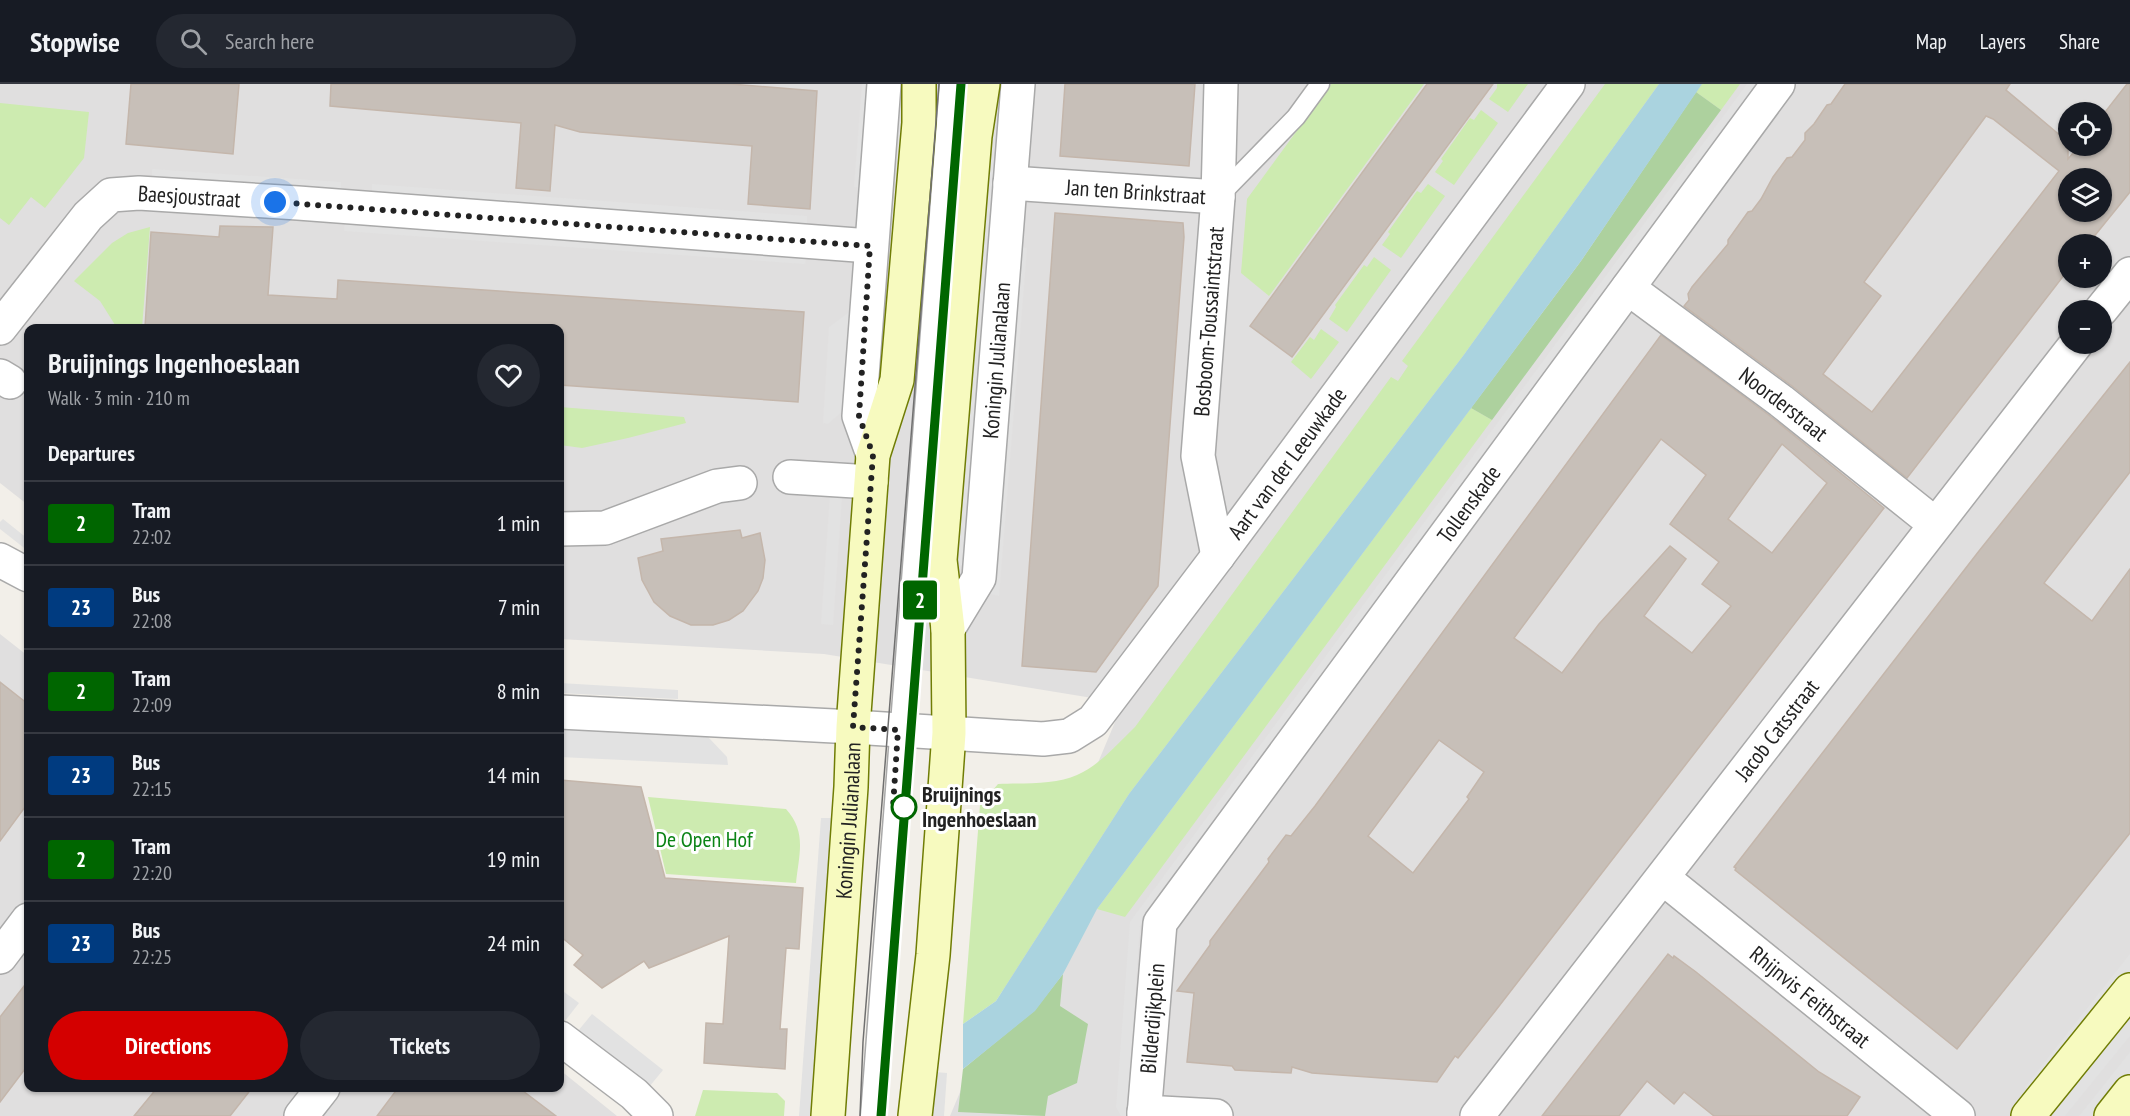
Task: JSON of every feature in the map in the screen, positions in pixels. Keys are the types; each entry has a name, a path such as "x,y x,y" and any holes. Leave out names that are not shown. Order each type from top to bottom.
{"main road":[{"name":"Koningin Julianalaan","path":"828,1116 872,469 897,381 919,123 919,84"},
{"name":"Koningin Julianalaan","path":"915,1116 933,955 949,733 948,629 940,560 975,136 983,84"},
{"path":"2028,1116 2130,990"},
{"path":"2111,1116 2130,1092"}],"street":[{"name":"Koningin Julianalaan","path":"872,469 859,416 884,84"},
{"name":"Koningin Julianalaan","path":"948,629 979,578 1018,84"},
{"name":"Bosboom-Toussaintstraat","path":"1218,556 1198,456 1218,197 1221,84"},
{"name":"Aart van der Leeuwkade","path":"853,727 1043,739 1070,736 1093,721 1568,84"},
{"name":"Tollenskade","path":"1160,923 1778,84"},
{"name":"Jan ten Brinkstraat","path":"1010,183 1218,197"},
{"name":"Baesjoustraat","path":"0,328 10,294 111,195 139,193 870,246"},
{"path":"2109,300 2130,274"},
{"name":"Noorderstraat","path":"1628,288 1781,401 1935,524"},
{"name":"Jacob Catsstraat","path":"1477,1116 2068,354"},
{"path":"790,477 872,469"},
{"path":"564,529 605,528 717,486 740,483"},
{"path":"0,560 24,573"},
{"path":"564,712 853,727"},
{"name":"Rhijnvis Feithstraat","path":"1663,878 1958,1116"},
{"name":"Bilderdijkplein","path":"1144,1114 1160,923"},
{"path":"0,957 24,925"},
{"path":"564,1041 645,1105"},
{"path":"301,1116 320,1092"},
{"path":"1144,1114 1216,1116"}],"lane":[{"name":"Koningin Julianalaan","path":"870,1116 949,84"},
{"name":"Jan ten Brinkstraat","path":"1218,197 1296,117 1320,84"}],"shaded area":[{"path":"0,84 2130,84 2130,1116 950,1116 1123,703 824,654 564,639 564,324 24,324 24,502 0,483"},
{"path":"862,84 873,84 866,188 854,187"},
{"path":"1747,84 1760,84 1140,926 1127,1116 1121,1116 1116,1107 1130,922"},
{"path":"892,107 904,108 886,329 875,328"},
{"path":"992,114 1002,115 967,566 955,565"},
{"path":"152,169 341,182 341,192 152,179"},
{"path":"372,184 807,216 807,226 372,194"},
{"path":"345,221 807,254 805,264 344,231"},
{"path":"1017,246 1027,248 999,596 990,594"},
{"path":"857,306 843,411 828,424 823,423 829,327"},
{"path":"830,495 842,496 833,625 821,624"},
{"path":"3,519 24,536 24,548 0,529 0,522"},
{"path":"0,634 24,653 24,1092 564,1092 564,1073 617,1116 0,1116"},
{"path":"564,683 678,690 678,699 564,693"},
{"path":"564,729 708,737 727,757 728,765 564,757"},
{"path":"821,818 832,818 811,1116 799,1116"},
{"path":"2130,954 2130,976 2034,1095 2025,1087"},
{"path":"564,992 579,1003 564,1020"},
{"path":"2130,1009 2130,1036 2065,1116 2045,1116"},
{"path":"592,1014 663,1070 649,1087 578,1031"},
{"path":"2130,1052 2130,1079 2100,1116 2079,1116"},
{"path":"935,1072 947,1073 944,1116 932,1116"}],"green space":[{"path":"1331,84 1424,84 1269,296 1241,273 1247,199"},
{"path":"1497,84 1528,84 1508,112 1489,99 1497,88"},
{"path":"1605,84 1659,84 1463,356 1129,794 996,1001 963,1024 980,805 998,784 1049,782 1069,778 1085,771 1101,760 1135,727 1391,377 1398,381 1408,366 1402,361"},
{"path":"1702,84 1740,84 1721,110 1696,92"},
{"path":"1696,92 1721,110 1492,420 1471,408 1581,261"},
{"path":"0,103 89,112 84,158 45,208 31,197 9,225 0,218"},
{"path":"1481,110 1498,123 1454,185 1435,172 1443,161 1441,159 1470,118 1474,120"},
{"path":"1428,184 1445,196 1401,258 1382,245 1390,234 1388,232 1417,191 1421,193"},
{"path":"150,227 142,324 114,324 100,301 74,281 112,243 128,233"},
{"path":"1374,257 1391,270 1347,332 1329,319 1335,305 1364,265 1367,267"},
{"path":"1321,329 1339,342 1311,379 1291,362 1310,337 1314,340"},
{"path":"564,407 684,417 686,423 628,438 582,448 564,446"},
{"path":"1471,408 1492,420 1125,917 1097,909"},
{"name":"De Open Hof","path":"648,797 786,809 797,826 799,835 800,853 796,883 666,874"},
{"path":"1063,974 1060,1006 1088,1024 1077,1083 1048,1096 1045,1116 958,1112 963,1069 1034,1011"},
{"path":"703,1090 777,1093 785,1101 784,1116 695,1116"}],"water":[{"path":"1659,84 1702,84 1581,261 1097,909 1063,974 1035,1011 963,1069 963,1024 996,1001 1129,794 1463,356"}],"building":[{"path":"131,84 239,84 233,154 126,144"},
{"path":"331,84 731,84 817,91 810,209 748,204 752,146 580,132 555,125 550,191 516,188 521,123 330,106"},
{"path":"1065,84 1195,84 1189,166 1060,156"},
{"path":"1427,84 1493,84 1292,357 1250,326"},
{"path":"1845,84 2010,84 2006,90 2058,134 2058,156 2068,156 2068,159 2071,156 2112,156 2112,103 2127,84 2130,84 2130,192 2112,214 2112,168 2058,168 2058,170 1993,119 1986,116 1864,282 1881,296 1823,374 1872,412 2058,172 2058,222 2106,222 2096,234 2058,234 2058,283 1907,478 1792,386 1684,306 1689,300 1688,294 1692,287 1728,244 1728,240 1748,212 1752,211 1761,199 1787,158 1792,157 1805,140 1805,133 1827,105 1831,104"},
{"path":"1055,213 1183,223 1184,237 1158,586 1096,672 1022,666"},
{"path":"220,226 273,227 268,295 337,299 338,280 804,312 798,402 564,385 564,324 145,324 151,232 219,237"},
{"path":"1661,335 1770,416 1884,508 1496,1010 1458,1058 1455,1056 1437,1082 1312,1073 1292,1067 1291,1073 1235,1070 1232,1066 1187,1062 1194,993 1177,991 1210,945 1210,941 1269,862 1268,859 1286,835 1291,836","holes":["1661,439 1706,475 1670,524 1719,562 1702,584 1731,606 1692,653 1644,616 1686,559 1670,546 1599,624 1562,673 1514,638","1782,444 1827,483 1772,553 1728,519","1439,740 1484,772 1467,797 1469,799 1413,873 1368,836"]},
{"path":"2130,362 2130,472 2044,583 2092,621 2130,569 2130,833 1957,1049 1734,867 1979,551"},
{"path":"740,530 742,538 760,533 765,560 763,578 758,591 743,611 729,620 713,625 691,625 670,616 654,602 642,580 638,558 663,551 661,539"},
{"path":"0,682 24,701 24,808 0,841"},
{"path":"564,780 641,787 665,878 803,888 799,949 786,948 780,1029 787,1029 785,1069 704,1063 706,1023 723,1024 729,936 649,968 644,961 602,988 574,965 583,955 564,939"},
{"path":"1668,954 1696,972 1819,1072 1860,1097 1847,1116 1714,1116 1684,1092 1674,1104 1647,1081 1619,1116 1542,1116"},
{"path":"24,986 24,1070 0,1102 0,1017"},
{"path":"154,1092 249,1092 230,1116 134,1116"},
{"path":"395,1092 524,1092 556,1116 377,1116"}],"tram line":[{"path":"860,1116 863,1042 939,84"},
{"path":"881,1116 961,84"},
{"name":"2","path":"881,1116 961,84"}],"place":[{"name":"Bruijnings Ingenhoeslaan","path":"904,807"}],"route":[{"path":"275,202 870,246 859,416 873,455 853,727 898,730 893,807 904,807"}]}
